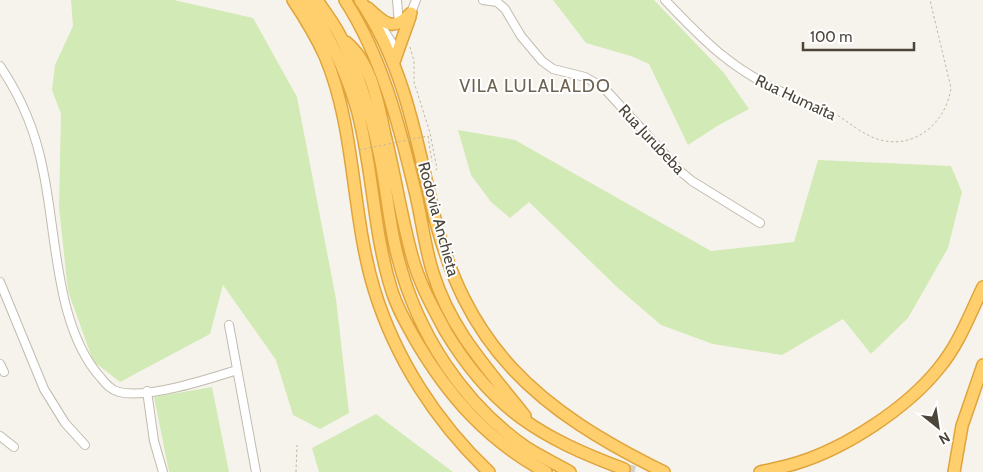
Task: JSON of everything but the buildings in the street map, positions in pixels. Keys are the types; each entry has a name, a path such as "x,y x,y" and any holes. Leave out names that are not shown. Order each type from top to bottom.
{"highway":[{"path":"293,0 325,57 340,105 374,288 399,353 435,412 489,472"},
{"path":"306,0 327,35 357,109 387,274 402,316 436,375 458,402 508,448 546,472"},
{"path":"318,0 343,40 359,80 374,132 402,275 415,310 430,342 476,403 527,448 570,472"},
{"path":"345,0 369,43 386,84 406,155 433,273 450,315 471,350 531,426"},
{"path":"361,2 384,23 398,24 411,13"},
{"name":"Rodovia Anchieta","path":"361,2 394,62 420,152 446,254 457,286 473,314 514,372 536,394 568,418 607,443 664,472"},
{"path":"394,62 411,13"},
{"path":"343,40 358,55 369,77 388,144 412,257 436,314 454,344 488,390 502,404 531,426 571,447 624,469"},
{"path":"760,472 798,463 834,448 877,422 908,398 940,367 960,337 983,287"},
{"path":"954,472 962,426 983,365"}],"street":[{"path":"397,0 398,24"},
{"path":"411,13 416,0"},
{"name":"Rua Jurubeba","path":"482,0 497,2 505,9 521,36 542,61 553,69 585,78 604,88 680,171 692,181 760,223"},
{"name":"Rua Humaíta","path":"665,0 706,44 724,59 745,73 784,93"},
{"path":"0,66 17,93 39,152 56,256 78,344 92,368 114,390 120,392 147,391 192,383 237,370"},
{"path":"0,282 3,299 44,390 65,423 85,445"},
{"path":"229,325 256,472"},
{"path":"0,364 4,372"},
{"path":"147,391 154,441 163,472"},
{"path":"0,436 14,447"}],"path":[{"name":"Rua Humaíta","path":"784,93 829,110 878,139 893,141 916,137 932,127 942,116 949,101 950,88 930,0"},
{"path":"359,150 428,136 436,171 430,134 414,82 414,61 409,46"},
{"path":"296,472 297,445"}],"green space":[{"path":"71,0 174,0 253,18 297,97 336,299 349,413 320,429 293,415 276,360 223,285 210,334 120,382 93,361 68,291 59,207 61,114 52,90 55,65 73,26"},
{"path":"553,0 654,0 724,73 749,109 688,145 649,64 631,56 586,43"},
{"path":"458,130 515,140 711,251 794,242 818,160 951,166 962,192 948,248 908,318 871,354 843,319 782,355 713,344 661,325 618,288 529,202 510,218 491,202 471,175"},
{"path":"212,387 229,472 169,472 154,397"},
{"path":"376,414 453,472 319,472 312,448"}],"tunnel":[{"path":"624,469 637,472"}],"district":[{"name":"VILA LULALALDO","path":"535,86"}]}
